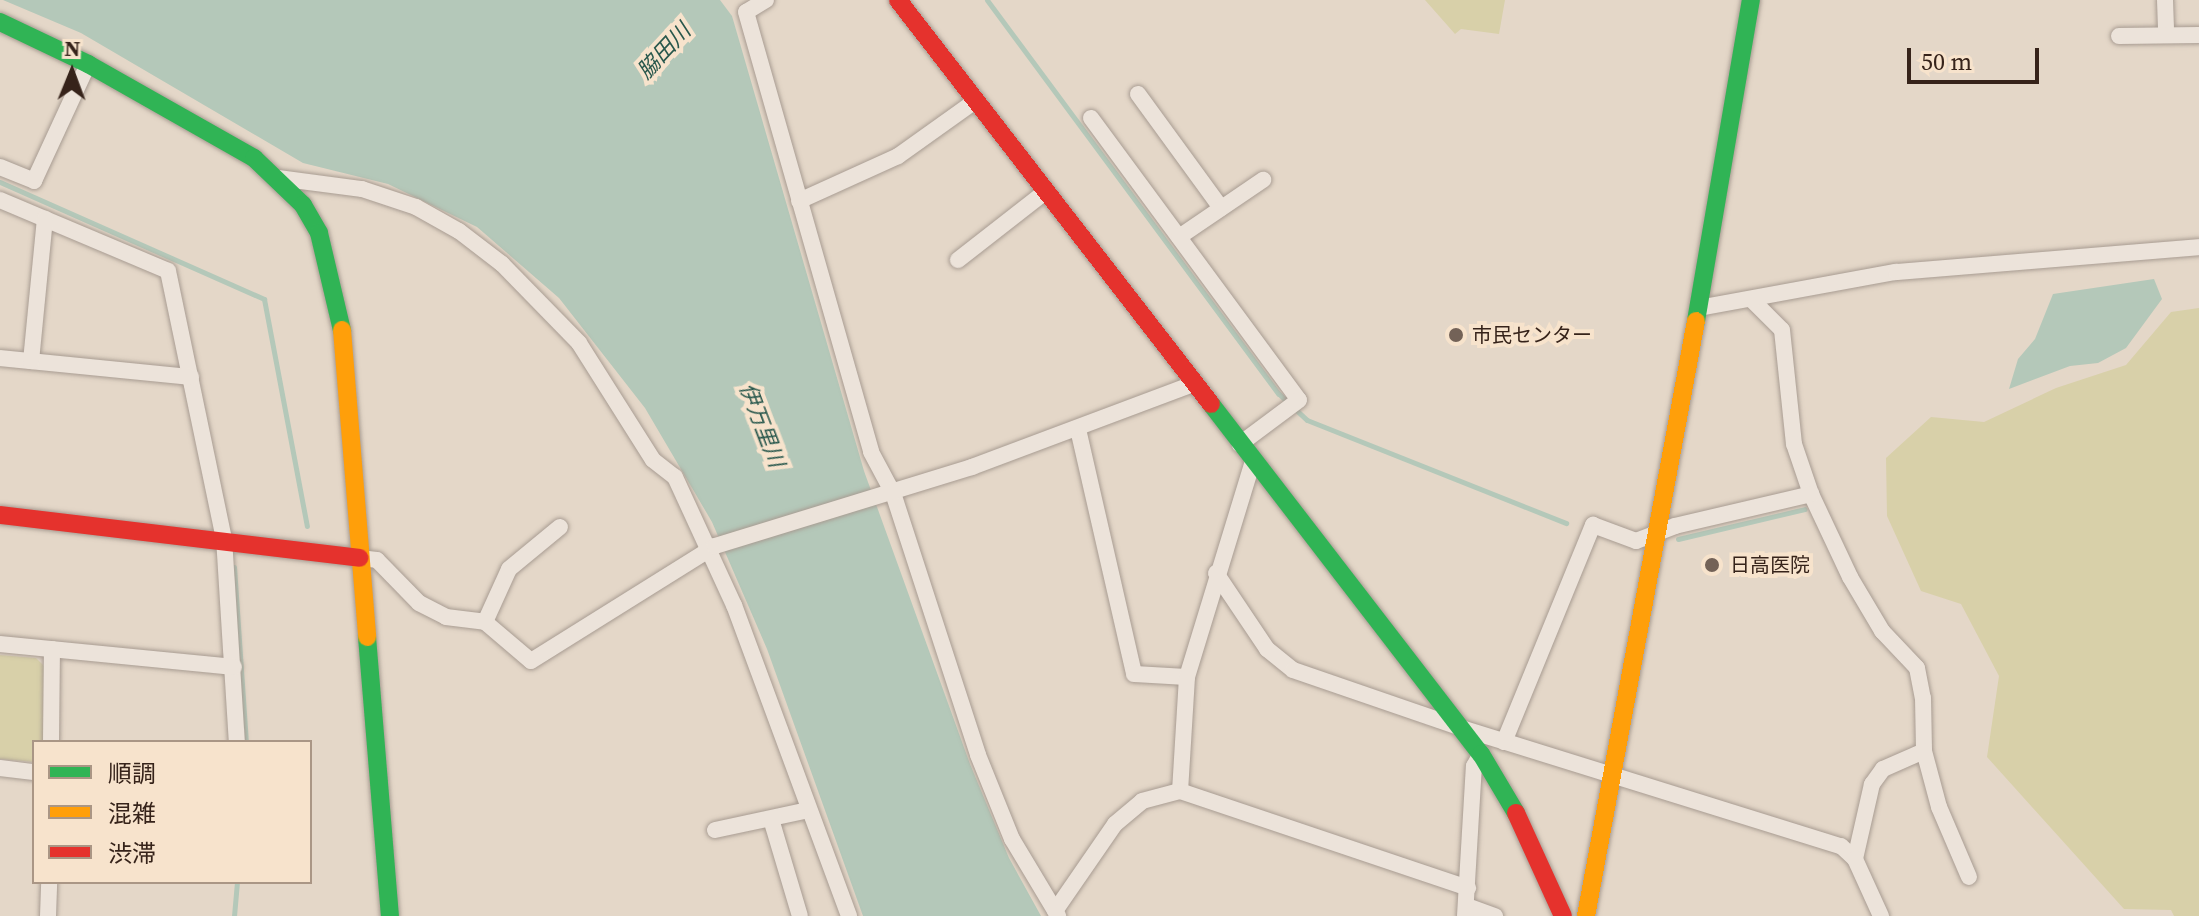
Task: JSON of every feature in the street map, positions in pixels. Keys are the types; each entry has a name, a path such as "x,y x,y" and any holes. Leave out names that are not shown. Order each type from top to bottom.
{"street":[{"path":"766,0 746,12 871,452 978,755 1012,839 1057,914 1115,824 1142,801 1180,791 1468,888"},
{"path":"898,0 1481,754 1505,789 1563,916"},
{"path":"1586,916 1659,534 1751,0"},
{"path":"2165,0 2166,35"},
{"path":"0,22 88,64 254,158 278,178 319,233 333,270 390,916"},
{"path":"2119,36 2199,35"},
{"path":"0,167 34,181 88,64"},
{"path":"1138,94 1221,208"},
{"path":"799,201 898,156 975,101"},
{"path":"1091,118 1299,400 1240,444"},
{"path":"278,178 362,189 416,207 459,231 502,264 579,343 653,460 675,477 712,549 849,916"},
{"path":"1179,237 1263,180"},
{"path":"958,260 1045,192"},
{"path":"0,200 168,271 224,538 237,740"},
{"path":"31,361 45,219"},
{"path":"1699,308 1896,272 2199,247"},
{"path":"1752,300 1782,330 1794,444 1811,494 1850,577 1882,631 1917,668 1924,751 1939,807 1969,877"},
{"path":"0,358 191,377"},
{"path":"0,515 224,538 377,560 419,603 446,617 485,622 531,661 712,549 888,494 1078,429 1193,384"},
{"path":"1078,429 1134,674 1187,677"},
{"path":"1180,791 1187,677 1216,573 1253,461"},
{"path":"1504,742 1593,525 1636,541 1811,494"},
{"path":"485,622 509,569 560,527"},
{"path":"1216,573 1267,649 1293,670 1504,742 1841,846 1855,859 1881,916"},
{"path":"0,644 234,667"},
{"path":"51,740 52,649"},
{"path":"1855,859 1872,784 1883,769 1924,751"},
{"path":"1481,754 1474,766 1466,911 1495,916"},
{"path":"0,768 32,772"},
{"path":"715,830 808,810"},
{"path":"771,819 800,916"},
{"path":"48,916 49,884"}],"shaded area":[{"path":"1425,0 1505,0 1499,34 1461,29 1455,34"},
{"path":"2199,308 2199,916 2174,916 2171,910 2124,909 1987,757 1999,676 1961,604 1921,591 1887,516 1886,458 1931,417 1984,422 2056,388 2126,365 2171,312"},
{"path":"0,655 36,658 44,666 43,740 32,740 32,762 0,759"}],"water":[{"path":"3,0 720,0 732,16 864,471 970,764 1009,858 1041,916 863,916 767,649 712,522 645,408 559,298 477,227 388,184 303,163 81,33"},
{"path":"2154,279 2162,299 2126,348 2098,363 2070,366 2009,389 2018,359 2035,339 2053,294"}],"waterway":[{"path":"987,0 1279,394 1307,420 1566,523"},
{"path":"0,182 264,299 307,526"},
{"path":"1678,539 1805,509"},
{"path":"234,567 246,740"},
{"path":"234,916 237,884"}],"traffic: fast":[{"path":"1696,321 1751,0"},
{"path":"0,22 88,64 254,158 303,205 319,233 342,330"},
{"path":"1211,404 1481,754 1516,813"},
{"path":"367,637 390,916"}],"traffic: slow":[{"path":"1586,916 1696,321"},
{"path":"342,330 367,637"}],"traffic: jam":[{"path":"898,0 1211,404"},
{"path":"0,515 359,558"},
{"path":"1516,813 1563,916"}],"place":[{"name":"市民センター","path":"1456,335"},
{"name":"日高医院","path":"1712,565"}],"water label":[{"name":"脇田川","path":"664,51"},
{"name":"伊万里川","path":"762,425"}]}
